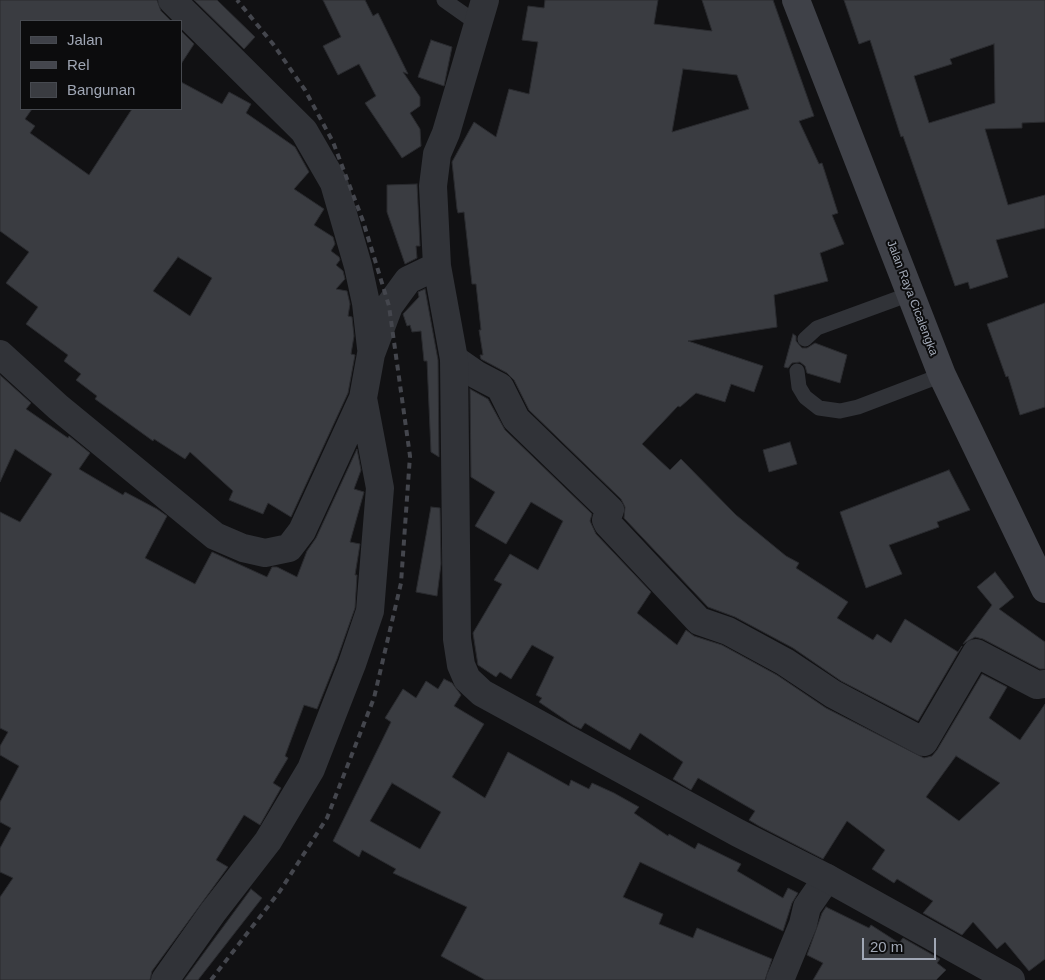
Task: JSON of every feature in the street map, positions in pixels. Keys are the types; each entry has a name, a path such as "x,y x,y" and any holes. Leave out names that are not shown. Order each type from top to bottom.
{"main road":[{"name":"Jalan Raya Cicalengka","path":"796,0 942,375 1045,589"}],"street":[{"path":"172,0 304,131 334,183 358,266 366,303 371,354"},
{"path":"481,12 446,133 437,154 432,186 437,266 454,359 456,639 461,665 467,679 482,694 738,833 827,878 1011,980"},
{"path":"0,354 58,407 215,536 243,548 265,553 289,548 302,531 363,398 371,354 389,306 408,280 437,266"},
{"path":"454,359 477,375 500,386 516,420 610,510 606,520 608,524 700,621 728,631 785,662 833,694 924,742 976,653 1037,684 1045,684"},
{"path":"165,980 213,912 268,842 311,769 352,664 370,611 380,488 363,398"},
{"path":"780,980 803,924 807,907 827,878"}],"lane":[{"path":"444,0 481,12"},
{"path":"805,339 817,328 910,294"},
{"path":"797,371 799,386 806,397 819,408 840,410 858,407 942,375"}],"building":[{"path":"0,0 157,0 161,11 170,20 20,20 20,110 31,110 25,119 35,126 30,133 89,175 131,110 182,110 182,83 222,104 229,92 251,104 246,113 295,147 309,172 294,189 324,209 314,225 333,237 335,244 331,251 339,257 340,260 336,265 343,271 345,279 336,289 347,291 350,304 348,316 352,317 354,336 351,354 355,355 348,393 291,517 268,503 263,514 229,500 233,491 190,452 185,459 154,439 153,441 95,399 97,396 76,380 81,374 64,361 68,355 26,324 38,307 6,283 29,252 0,231","holes":["178,257 212,278 190,316 153,291"]},
{"path":"194,0 217,0 255,37 244,49"},
{"path":"323,0 365,0 373,16 378,13 408,74 403,72 420,97 420,106 410,113 420,129 421,146 402,158 365,103 376,96 359,64 338,75 323,46 341,37"},
{"path":"545,0 658,0 654,24 712,31 702,0 773,0 814,116 799,121 819,164 822,163 838,213 832,215 844,244 820,253 828,281 774,295 777,327 688,341 763,366 754,392 731,384 725,402 696,393 680,407 678,406 642,444 670,470 681,459 736,515 786,556 799,563 796,568 848,602 837,618 873,640 877,634 891,643 905,619 958,652 962,646 918,721 841,681 793,648 735,617 708,607 624,518 625,507 621,499 529,410 514,380 507,373 481,359 480,355 483,355 479,330 481,330 476,284 472,284 464,212 458,213 457,209 452,162 474,122 496,137 509,89 529,94 538,42 522,40 528,6 544,8","holes":["683,69 737,75 749,109 672,132"]},
{"path":"844,0 1045,0 1045,122 1022,123 1022,128 985,129 1008,205 1045,195 1045,228 996,240 1008,277 970,289 968,282 955,286 903,136 901,137 870,40 859,44","holes":["994,44 995,103 929,123 914,76 952,64 950,59"]},
{"path":"182,32 194,44 182,62"},
{"path":"431,40 452,47 444,86 418,77"},
{"path":"417,184 420,246 416,246 417,258 405,264 387,212 387,185"},
{"path":"425,289 438,360 439,457 431,452 427,361 424,361 421,331 412,332 410,325 407,326 403,314 419,297 418,292"},
{"path":"1045,303 1045,407 1020,415 1008,376 1006,377 987,324"},
{"path":"793,334 802,348 807,348 815,343 847,355 840,383 807,373 805,366 800,362 792,363 788,368 784,367"},
{"path":"0,375 31,403 26,409 68,438 69,436 90,453 79,469 123,495 125,492 167,516 145,558 195,584 212,552 267,577 272,567 277,567 297,577 307,551 316,538 357,449 361,470 354,489 364,492 350,542 360,544 355,575 357,575 355,608 337,659 317,709 304,705 285,756 288,758 273,783 281,788 260,825 244,815 216,860 228,867 152,971 150,980 0,980 0,897 13,878 0,872 0,848 11,828 0,822 0,802 19,766 0,755 0,746 8,732 0,728 0,512 20,522 52,474 15,449 0,482"},
{"path":"470,389 488,399 505,430 592,514 590,521 596,534 651,592 637,613 677,645 686,630 694,636 722,645 777,675 826,708 924,758 932,756 937,750 982,674 1007,687 989,718 1020,740 1045,704 1045,959 1029,971 1005,942 997,949 973,922 962,935 923,913 933,901 897,879 894,883 872,869 885,850 847,821 823,859 749,820 755,811 698,778 691,790 673,779 683,762 640,733 630,750 585,723 581,729 573,725 539,702 542,698 536,695 554,657 532,645 511,679 500,672 496,677 478,665 473,633 502,584 494,580 510,554 538,570 563,521 531,502 506,544 475,526 495,492 471,477","holes":["956,756 1000,783 959,821 926,797"]},
{"path":"790,442 797,464 769,472 763,450"},
{"path":"949,470 970,510 937,522 939,527 889,545 902,574 866,588 840,512"},
{"path":"431,507 440,508 441,564 437,596 416,592"},
{"path":"995,572 1014,597 999,609 1045,642 1045,669 1040,669 983,639 975,637 963,644 992,605 977,587"},
{"path":"444,679 452,683 461,695 454,706 484,724 452,777 485,798 508,752 569,786 571,780 589,789 592,783 614,793 639,807 634,813 668,836 669,834 695,849 698,843 741,864 737,871 783,898 788,888 798,893 792,903 783,931 640,862 623,897 663,914 659,924 693,938 697,928 772,959 765,980 485,980 441,956 467,907 393,873 396,869 362,850 359,857 333,841 391,722 385,718 403,689 416,698 426,681 438,689","holes":["392,783 441,812 420,849 370,821"]},
{"path":"251,889 262,898 198,980 184,980"},
{"path":"826,907 869,928 871,925 899,943 903,938 940,959 937,963 946,970 936,980 813,980 823,963 807,955 822,913"}],"railway":[{"path":"211,980 280,891 327,818 374,698 401,583 410,456 389,306 363,221 333,142 305,90 273,44 237,0"}]}
